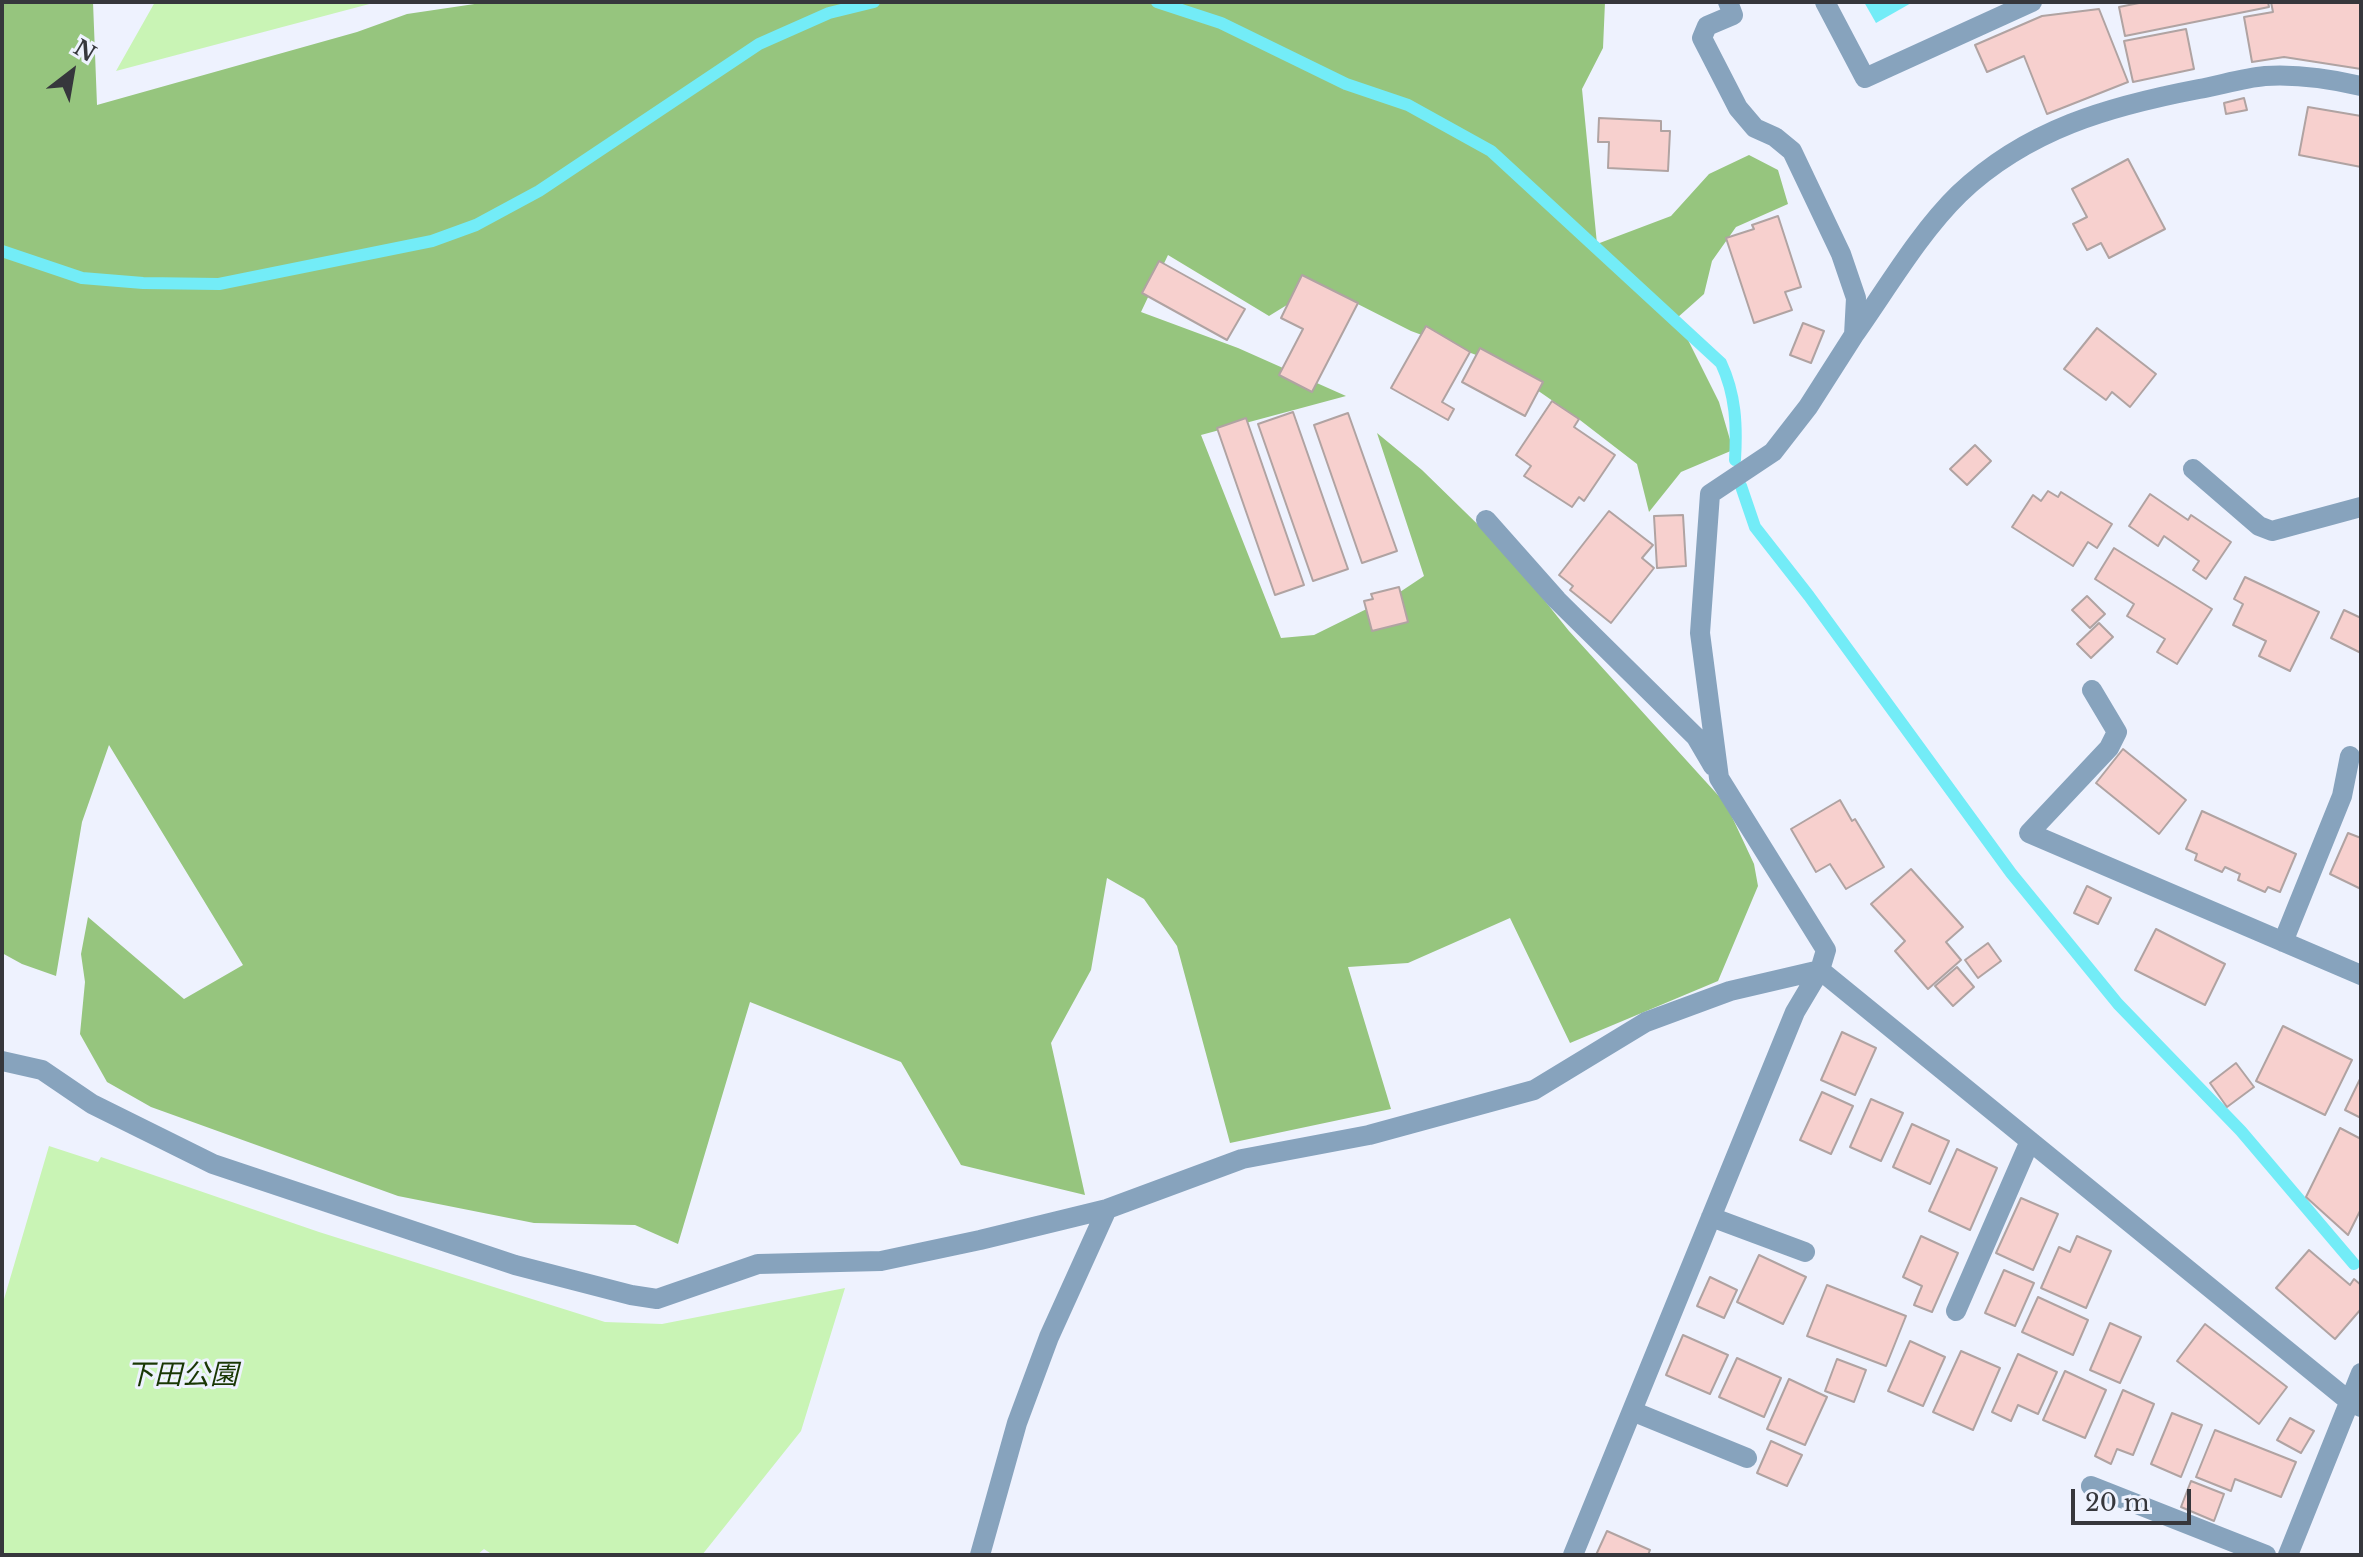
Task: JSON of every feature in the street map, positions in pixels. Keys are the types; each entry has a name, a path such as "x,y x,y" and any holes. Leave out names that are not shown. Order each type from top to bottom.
{"street":[{"path":"1728,2 1733,15 1707,26 1702,38 1738,108 1755,128 1775,137 1792,151 1841,254 1856,298 1854,335"},
{"path":"1825,2 1865,78 2032,2"},
{"path":"1719,778 1700,633 1710,494 1773,452 1808,407 1928,230 1958,195 1994,166 2046,134 2090,114 2138,101 2265,76 2336,80 2361,86"},
{"path":"2193,469 2259,526 2272,531 2361,507"},
{"path":"1486,520 1557,600 1696,737 1826,950 1820,970 1795,1012 1573,1555"},
{"path":"2092,690 2117,732 2109,748 2029,833 2361,975"},
{"path":"2283,942 2342,796 2350,756"},
{"path":"1820,970 2355,1404"},
{"path":"2,1061 42,1070 92,1104 213,1164 515,1265 657,1299 758,1264 881,1261 980,1240 1107,1209 1242,1159 1369,1135 1534,1090 1646,1022 1730,991 1820,970"},
{"path":"1956,1311 2030,1141"},
{"path":"980,1555 1027,1395 1049,1337 1107,1209"},
{"path":"1711,1217 1805,1252"},
{"path":"2288,1555 2355,1404 2361,1373"},
{"path":"1632,1411 1747,1458"},
{"path":"2091,1486 2266,1555"}],"green space":[{"path":"2,2 93,2 97,105 357,32 407,14 488,2 1605,2 1603,48 1582,89 1597,244 1671,216 1709,174 1749,155 1778,170 1788,204 1736,227 1712,261 1704,294 1677,318 1719,402 1733,450 1681,472 1649,512 1637,464 1576,417 1498,363 1411,331 1334,292 1295,300 1269,316 1168,255 1141,312 1238,348 1346,396 1201,435 1281,638 1314,635 1397,594 1424,576 1377,433 1422,470 1504,550 1569,631 1726,804 1754,864 1758,886 1718,981 1570,1043 1510,918 1408,963 1348,967 1391,1109 1230,1143 1177,946 1144,899 1107,878 1091,970 1051,1043 1085,1195 961,1165 901,1062 750,1002 678,1244 635,1225 534,1223 398,1196 151,1107 107,1082 80,1034 85,982 81,954 88,917 184,999 243,965 109,745 82,822 56,976 2,953"},
{"path":"155,2 377,2 116,71"},
{"name":"下田公園","path":"49,1146 98,1162 101,1157 319,1232 605,1322 662,1324 845,1288 801,1431 702,1555 493,1555 484,1549 477,1555 2,1555 2,1306"}],"water":[{"path":"1864,2 1913,2 1876,23"}],"building":[{"path":"2144,2 2268,2 2269,7 2125,36 2119,7"},
{"path":"2271,2 2361,2 2361,69 2284,57 2252,62 2244,17 2273,12"},
{"path":"2099,9 2128,82 2047,114 2024,56 1987,72 1975,45 2042,16"},
{"path":"2186,29 2194,69 2133,82 2124,41"},
{"path":"2244,98 2247,110 2226,114 2224,103"},
{"path":"2308,107 2361,116 2361,167 2299,155"},
{"path":"1599,118 1661,121 1661,131 1670,131 1668,171 1608,168 1609,142 1598,142"},
{"path":"2128,159 2165,229 2109,258 2101,243 2087,250 2073,224 2087,217 2072,189"},
{"path":"1778,216 1801,287 1785,292 1792,310 1754,323 1726,238 1754,229 1752,225"},
{"path":"1159,261 1245,309 1227,340 1142,293"},
{"path":"1302,275 1358,303 1312,392 1279,375 1303,329 1281,318"},
{"path":"1803,323 1824,331 1811,363 1790,355"},
{"path":"1426,326 1470,352 1442,402 1454,409 1448,420 1391,388"},
{"path":"2097,328 2156,374 2130,407 2112,392 2106,400 2064,369"},
{"path":"1480,348 1543,382 1525,416 1462,382"},
{"path":"1552,401 1579,419 1574,427 1615,455 1584,501 1579,497 1572,507 1524,476 1531,466 1516,455"},
{"path":"1293,412 1348,569 1313,581 1258,424"},
{"path":"1348,413 1397,551 1362,563 1314,425"},
{"path":"1246,418 1304,585 1275,595 1217,428"},
{"path":"1975,445 1991,461 1967,485 1950,469"},
{"path":"2048,491 2058,497 2061,492 2112,524 2097,548 2088,542 2073,566 2012,527 2033,495 2041,501"},
{"path":"2150,494 2188,520 2191,515 2231,542 2206,579 2193,570 2199,561 2164,536 2158,546 2129,526"},
{"path":"1609,511 1653,545 1642,558 1654,568 1611,623 1570,590 1573,586 1559,575"},
{"path":"1683,515 1686,566 1657,568 1654,516"},
{"path":"2114,548 2212,609 2177,664 2157,652 2165,639 2127,616 2134,604 2095,579"},
{"path":"2245,577 2319,612 2290,671 2259,656 2266,641 2233,625 2243,604 2234,599"},
{"path":"1399,587 1408,622 1372,631 1364,601 1373,599 1371,594"},
{"path":"2087,596 2105,614 2090,628 2072,610"},
{"path":"2344,610 2361,618 2361,653 2331,638"},
{"path":"2099,623 2113,637 2091,658 2077,644"},
{"path":"2123,749 2186,800 2159,834 2096,783"},
{"path":"1840,800 1884,867 1846,889 1830,864 1816,872 1791,829"},
{"path":"2202,811 2296,854 2280,892 2268,887 2265,892 2238,880 2240,874 2225,867 2222,872 2195,860 2197,854 2186,849"},
{"path":"2348,833 2361,838 2361,889 2330,874"},
{"path":"1911,869 1963,927 1946,942 1961,960 1928,989 1895,951 1905,941 1871,904"},
{"path":"2087,886 2111,898 2098,924 2074,913"},
{"path":"2156,929 2225,964 2205,1005 2135,970"},
{"path":"1988,943 2001,961 1978,978 1965,960"},
{"path":"1957,967 1974,987 1953,1006 1935,986"},
{"path":"2283,1026 2352,1060 2325,1115 2256,1081"},
{"path":"1842,1032 1876,1048 1855,1095 1821,1080"},
{"path":"2236,1063 2254,1087 2227,1107 2210,1083"},
{"path":"2361,1077 2361,1118 2345,1110"},
{"path":"1822,1092 1853,1106 1831,1154 1800,1140"},
{"path":"1871,1099 1903,1113 1881,1161 1850,1147"},
{"path":"1912,1124 1949,1141 1930,1184 1893,1167"},
{"path":"2340,1128 2361,1139 2361,1209 2348,1235 2306,1197"},
{"path":"1957,1149 1997,1168 1970,1230 1929,1211"},
{"path":"2021,1198 2058,1214 2033,1270 1996,1253"},
{"path":"1921,1236 1958,1253 1932,1312 1914,1305 1922,1286 1903,1277"},
{"path":"2077,1236 2111,1251 2086,1308 2041,1288 2059,1247 2070,1252"},
{"path":"2309,1250 2350,1285 2354,1279 2361,1285 2361,1309 2335,1339 2276,1288"},
{"path":"1759,1255 1806,1277 1783,1324 1737,1302"},
{"path":"2004,1270 2034,1283 2015,1326 1985,1313"},
{"path":"1710,1277 1737,1290 1724,1318 1697,1306"},
{"path":"1827,1285 1906,1316 1886,1366 1807,1336"},
{"path":"2038,1297 2088,1320 2073,1355 2022,1332"},
{"path":"2110,1323 2141,1337 2120,1383 2090,1370"},
{"path":"2205,1324 2287,1387 2259,1424 2177,1361"},
{"path":"1683,1335 1728,1355 1710,1394 1666,1375"},
{"path":"1910,1341 1945,1357 1923,1406 1888,1391"},
{"path":"1961,1351 2000,1368 1973,1430 1933,1412"},
{"path":"2018,1354 2057,1372 2038,1414 2018,1405 2011,1421 1992,1412"},
{"path":"1737,1358 1781,1378 1764,1417 1719,1397"},
{"path":"1837,1359 1866,1370 1854,1402 1825,1391"},
{"path":"2065,1371 2106,1390 2085,1438 2043,1420"},
{"path":"1789,1379 1827,1397 1805,1445 1767,1429"},
{"path":"2123,1390 2154,1404 2133,1455 2117,1449 2111,1464 2095,1456"},
{"path":"2172,1413 2202,1425 2181,1477 2151,1464"},
{"path":"2290,1418 2314,1431 2301,1453 2277,1440"},
{"path":"2215,1430 2296,1462 2281,1497 2235,1479 2231,1491 2196,1477"},
{"path":"1771,1441 1802,1455 1787,1486 1757,1473"},
{"path":"2191,1481 2224,1494 2214,1521 2181,1507"},
{"path":"1607,1531 1650,1550 1648,1555 1596,1555"}],"waterway":[{"path":"2,251 82,278 219,284 432,241 476,225 539,191 759,44 829,13 874,2"},
{"path":"1157,2 1221,23 1346,84 1408,105 1491,151 1721,363 1730,387 1734,411 1735,460"},
{"path":"1741,486 1755,527 2011,873 2118,1004 2241,1131 2354,1264"}]}
